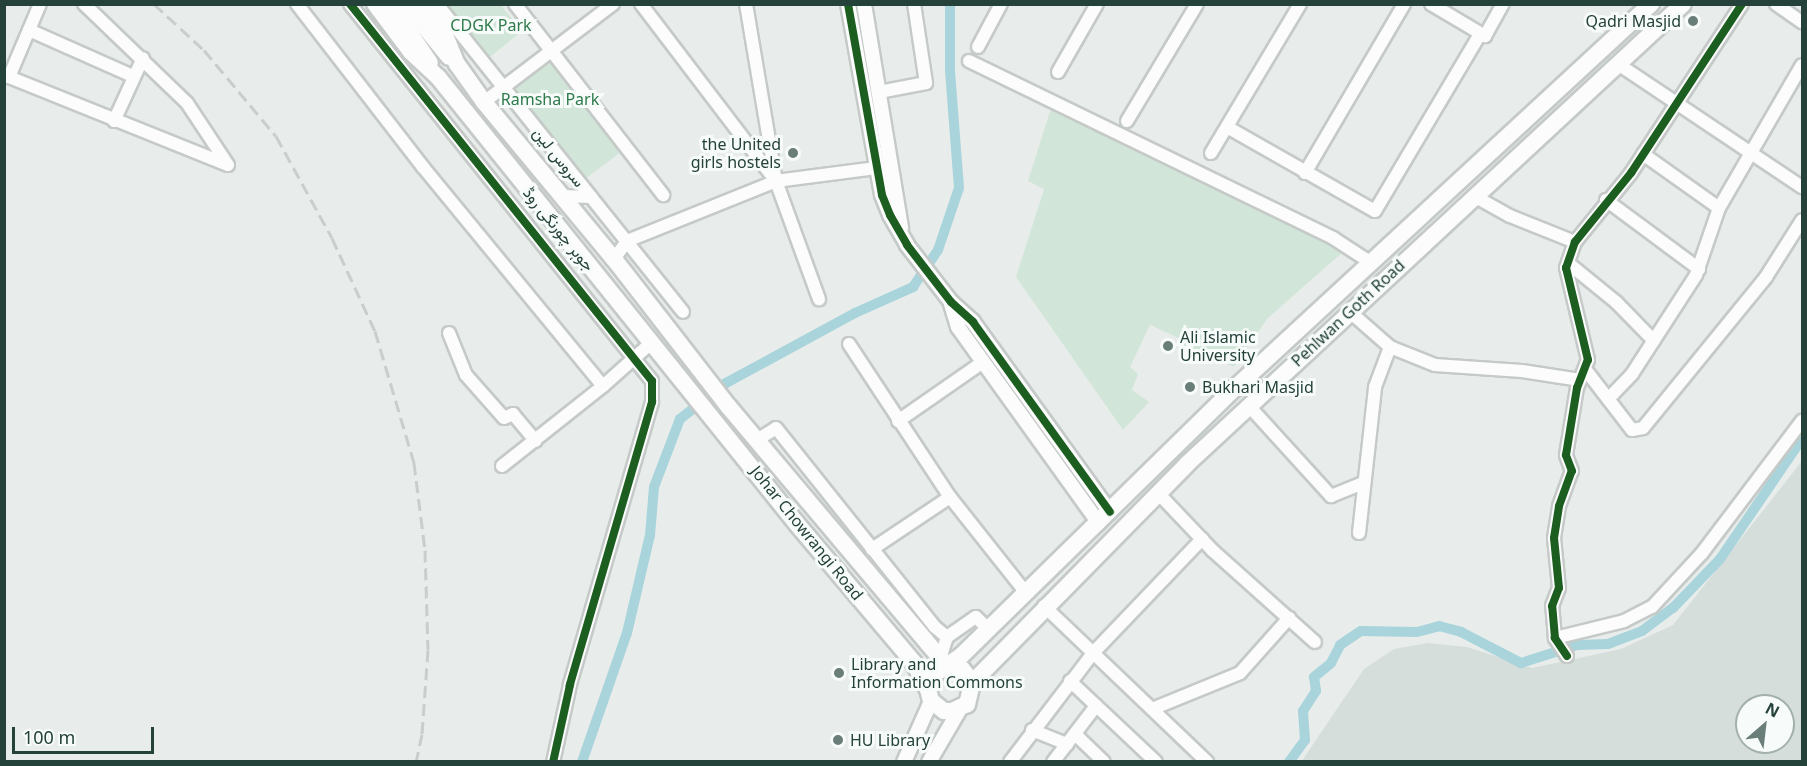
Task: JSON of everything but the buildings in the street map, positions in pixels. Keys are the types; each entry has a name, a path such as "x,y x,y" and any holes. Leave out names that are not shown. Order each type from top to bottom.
{"main road":[{"name":"جوہر چورنگی روڈ","path":"375,4 411,52 438,77"},
{"name":"جوہر چورنگی روڈ","path":"390,4 438,77 682,379"},
{"name":"جوہر چورنگی روڈ","path":"406,4 614,259 698,367"},
{"name":"جوہر چورنگی روڈ","path":"421,4 450,31 457,64"},
{"name":"Pehlwan Goth Road","path":"944,662 988,629 1184,442 1234,389 1651,4"},
{"name":"Pehlwan Goth Road","path":"972,683 1044,606 1197,455 1474,196 1621,66 1683,4"},
{"name":"Johar Chowrangi Road","path":"698,367 728,406 944,662"},
{"name":"Johar Chowrangi Road","path":"682,379 797,524 914,663 929,695"},
{"path":"1184,442 1197,455"},
{"path":"944,662 963,670 972,683 971,698 960,709 944,711 929,695 933,675 944,662"}],"street":[{"path":"40,4 7,76 228,165 187,104 143,58 84,4"},
{"path":"297,4 423,167 603,386"},
{"path":"350,4 652,381 652,402 570,685 554,762"},
{"name":"سروس لین","path":"437,4 450,31 502,88 683,312"},
{"path":"515,4 663,195"},
{"path":"484,102 614,4"},
{"path":"641,4 776,181"},
{"path":"746,4 776,181 819,299"},
{"path":"848,4 882,195 905,241 951,302 973,322 1104,518"},
{"path":"864,4 905,241"},
{"path":"879,92 927,83 914,4"},
{"path":"978,47 1001,4"},
{"path":"1058,72 1097,4"},
{"path":"1126,121 1197,4"},
{"path":"1211,153 1300,4"},
{"path":"1305,173 1404,4"},
{"path":"1431,4 1485,36 1503,4"},
{"path":"1567,656 1557,641 1552,606 1559,588 1554,538 1559,506 1572,471 1566,455 1588,360 1568,262 1575,242 1643,154 1742,4"},
{"path":"1776,4 1803,22"},
{"path":"30,30 133,76"},
{"path":"1227,127 1375,211 1480,34"},
{"path":"114,121 143,58"},
{"path":"969,61 1333,238 1370,262"},
{"path":"1608,399 1632,374 1699,269 1719,208 1803,65"},
{"path":"1621,66 1803,187"},
{"path":"1643,154 1719,208"},
{"path":"614,259 627,241 776,181 876,168"},
{"path":"561,196 591,197"},
{"path":"1474,196 1510,216 1575,242"},
{"path":"1606,201 1699,269"},
{"path":"1349,311 1390,347 1435,365 1583,375 1608,399 1632,430 1643,428 1688,368 1766,277 1803,220"},
{"path":"1568,262 1616,302 1654,341"},
{"path":"951,302 958,327 1104,518"},
{"path":"449,333 466,375 504,418 513,414 536,441"},
{"path":"502,466 603,386 652,342"},
{"path":"849,344 950,497 1026,593"},
{"path":"1359,533 1377,378 1390,347"},
{"path":"898,421 983,362"},
{"path":"1249,406 1331,496 1364,483"},
{"path":"1557,641 1624,621 1652,607 1702,553 1803,421"},
{"path":"757,440 776,428 935,627 947,637"},
{"path":"1158,493 1202,539 1315,642"},
{"path":"872,549 950,497"},
{"path":"1010,762 1032,730 1093,653 1202,539"},
{"path":"1044,606 1207,762"},
{"path":"944,662 947,637 976,617 988,629"},
{"path":"1152,709 1240,673 1289,618"},
{"path":"1070,681 1156,762"},
{"path":"904,762 929,695"},
{"path":"1053,762 1096,706"},
{"path":"929,762 960,709"},
{"path":"1032,730 1071,739 1104,762"}],"shaded area":[{"path":"1802,461 1802,761 1301,762 1364,669 1394,649 1428,643 1467,647 1532,668 1621,649 1673,625"}],"green space":[{"name":"CDGK Park","path":"449,5 501,5 522,31 490,57"},
{"name":"Ramsha Park","path":"552,61 621,152 585,179 510,89"},
{"path":"1052,105 1312,232 1344,251 1267,319 1234,367 1183,346 1179,338 1150,325 1130,367 1138,374 1132,390 1149,402 1123,430 1016,277 1044,189 1028,181"}],"waterway":[{"path":"582,762 627,633 650,535 654,487 680,419 726,383 855,313 913,287 938,250 959,188 950,70 950,4"},
{"path":"1289,762 1305,740 1303,711 1316,691 1314,677 1331,663 1340,645 1361,631 1417,632 1439,626 1461,632 1521,663 1577,645 1608,644 1642,631 1673,608 1720,559 1802,439"}],"railway":[{"path":"154,4 204,50 276,136 332,238 375,331 414,463 425,550 428,650 422,734 416,762"}],"cycle path":[{"path":"350,4 652,381 652,402 570,685 553,762"},
{"path":"848,4 882,195 890,215 907,245 951,302 973,322 1110,512"},
{"path":"1567,656 1555,638 1552,606 1559,588 1554,538 1559,506 1572,471 1566,455 1577,388 1588,360 1566,268 1575,242 1631,173 1742,4"}],"place":[{"name":"Qadri Masjid","path":"1693,21"},
{"name":"the United girls hostels","path":"793,153"},
{"name":"Ali Islamic University","path":"1168,346"},
{"name":"Bukhari Masjid","path":"1190,387"},
{"name":"Library and Information Commons","path":"839,673"},
{"name":"HU Library","path":"838,740"}]}
